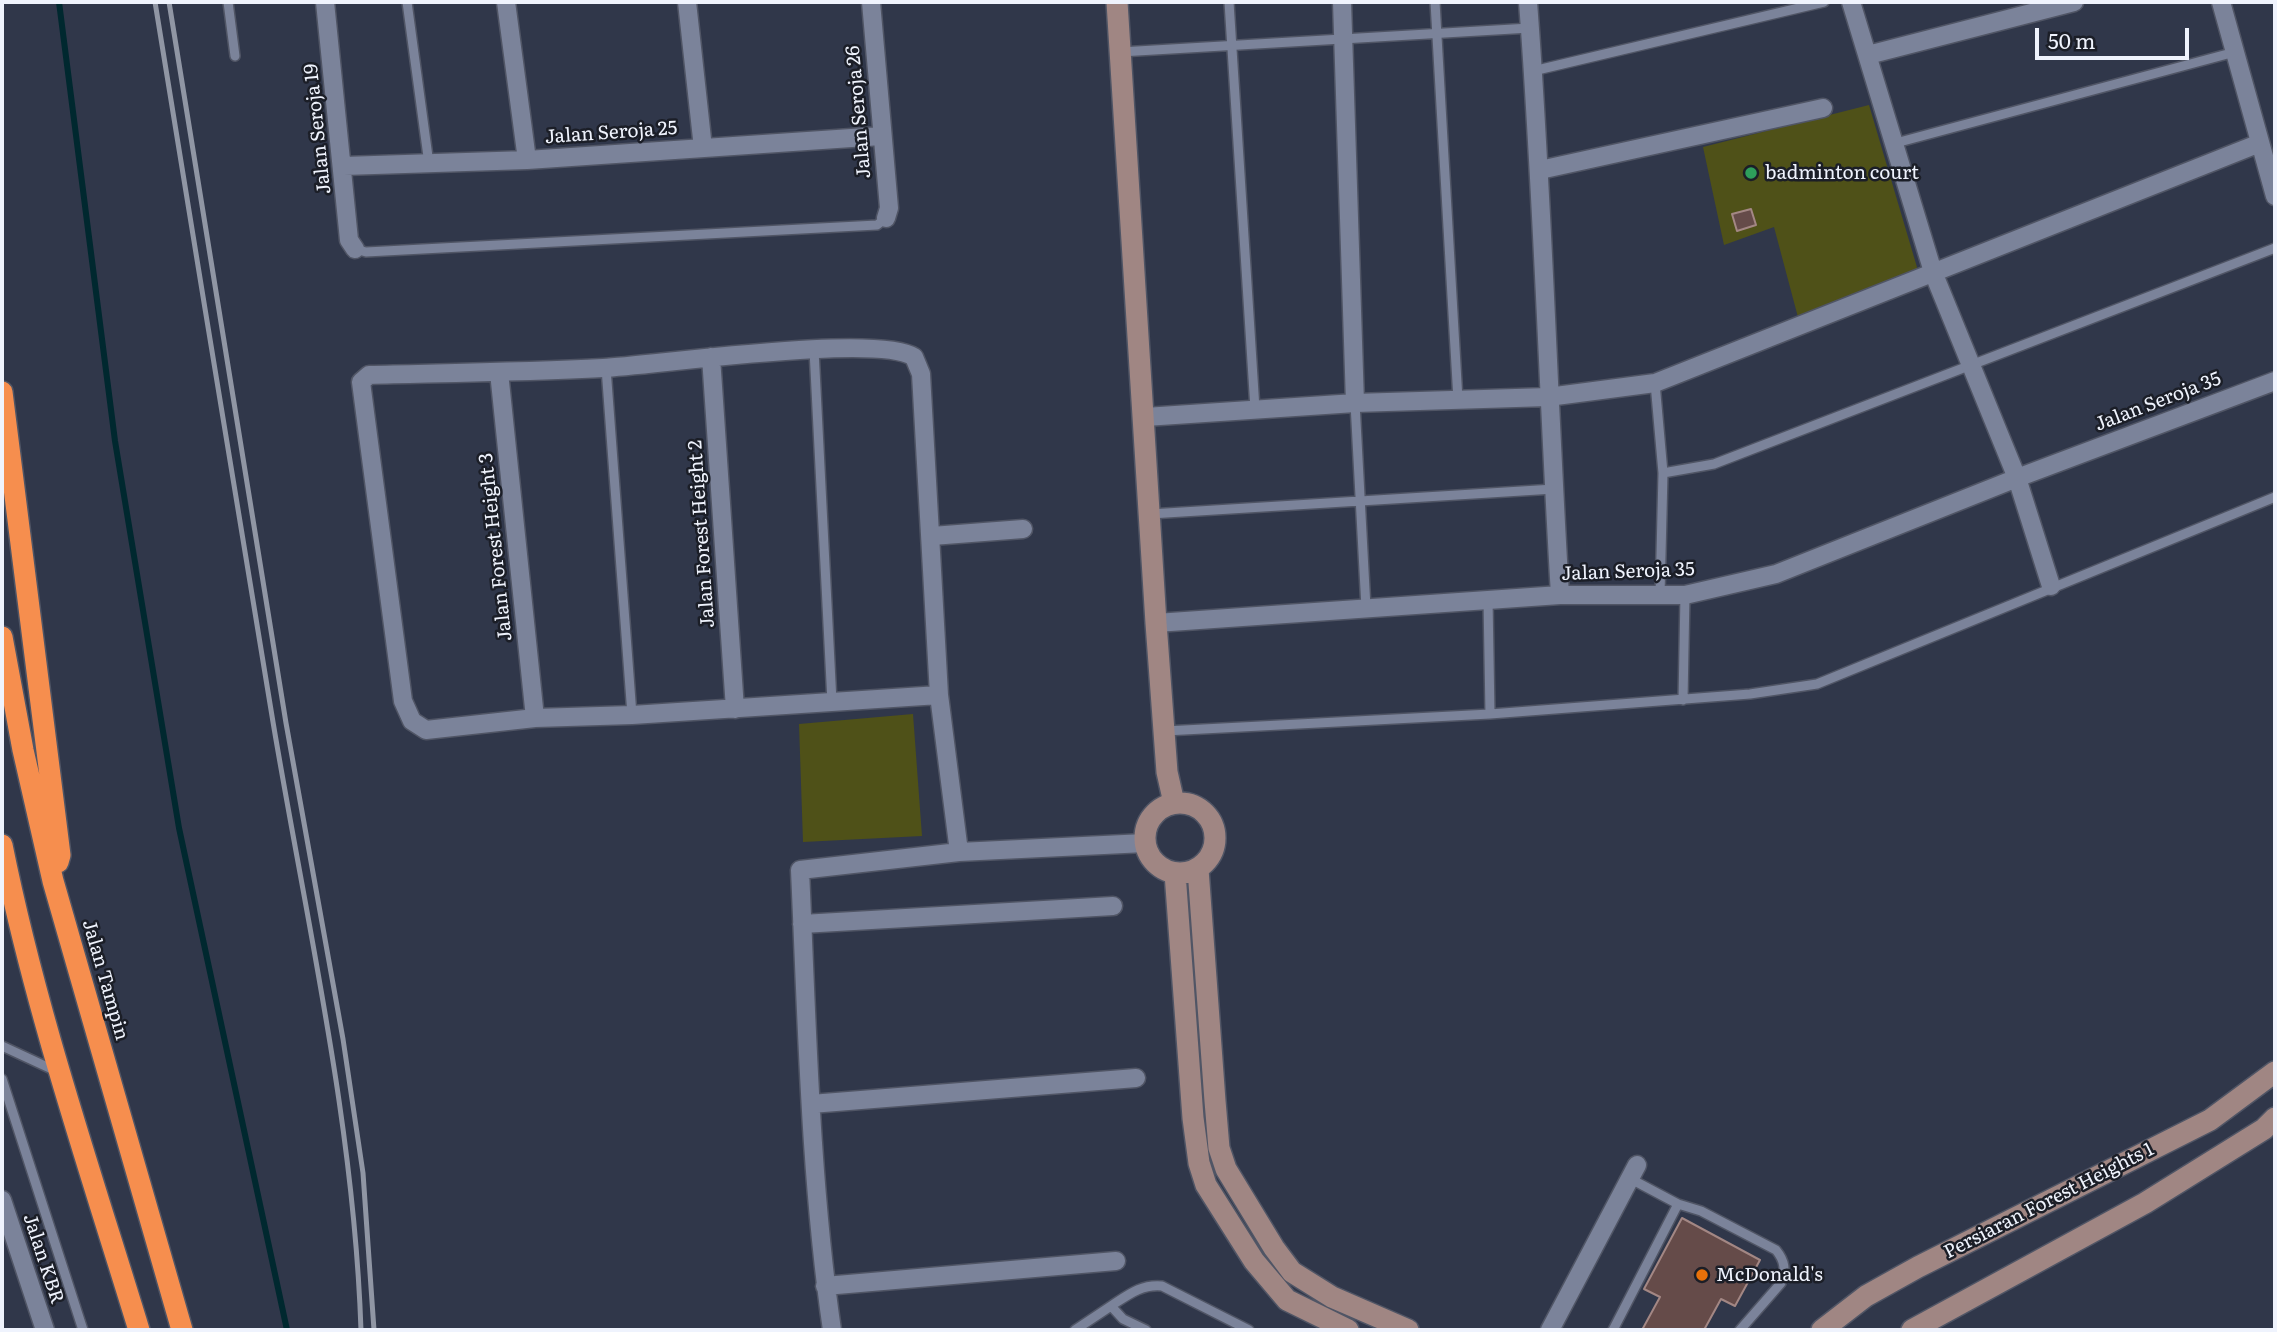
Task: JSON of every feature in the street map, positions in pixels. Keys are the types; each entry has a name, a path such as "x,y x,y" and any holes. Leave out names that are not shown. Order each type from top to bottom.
{"highway":[{"path":"2,392 60,855 53,881"},
{"name":"Jalan Tampin","path":"2,637 23,750 53,881 182,1330"},
{"path":"2,845 15,908"},
{"path":"2,869 139,1330"}],"street":[{"name":"Jalan Seroja 19","path":"325,2 344,166 349,240 355,249"},
{"path":"506,2 527,160"},
{"path":"687,2 702,148"},
{"name":"Jalan Seroja 26","path":"870,2 889,208 886,218"},
{"path":"1117,2 1145,417 1148,514 1167,772 1174,803"},
{"path":"1342,2 1355,403"},
{"path":"1528,2 1540,170 1548,397 1560,595"},
{"path":"1851,2 1933,272 2017,478 2051,586"},
{"path":"1868,55 2074,2"},
{"path":"2221,2 2275,196"},
{"path":"1540,170 1823,108"},
{"name":"Jalan Seroja 25","path":"344,166 527,160 881,136"},
{"path":"1145,417 1355,403 1548,397 1654,383 2260,143"},
{"path":"939,695 632,715 535,718 426,730 412,721 407,711 361,386 369,375 606,368 814,350 900,351 914,358 921,374 939,695 959,852"},
{"name":"Jalan Forest Height 2","path":"712,357 735,709"},
{"name":"Jalan Forest Height 3","path":"499,372 535,718"},
{"name":"Jalan Seroja 35","path":"1156,623 1560,595 1685,595 1776,574 2017,478 2275,381"},
{"path":"932,536 1023,529"},
{"path":"1174,803 1196,806 1211,821 1215,832 1213,853 1198,869 1175,873 1155,863 1145,843 1149,822 1155,813 1174,803"},
{"path":"832,1330 825,1286 811,1104 800,870 959,852 1145,843"},
{"path":"1198,869 1219,1148 1226,1169 1274,1248 1292,1272 1332,1297 1408,1330"},
{"path":"1175,873 1193,1118 1199,1163 1206,1185 1254,1261 1287,1300 1348,1330"},
{"path":"802,924 1113,906"},
{"name":"Persiaran Forest Heights 1","path":"1822,1330 1867,1296 1918,1267 2210,1120 2275,1072"},
{"path":"811,1104 1136,1078"},
{"path":"1912,1330 2146,1203 2264,1129 2275,1118"},
{"path":"1550,1330 1633,1172"},
{"name":"Jalan KBR","path":"2,1200 45,1330"},
{"path":"825,1286 1116,1261"}],"lane":[{"path":"228,2 235,56"},
{"path":"407,2 429,165"},
{"path":"1229,2 1255,409"},
{"path":"1435,2 1458,400"},
{"path":"1533,71 1824,2"},
{"path":"1120,52 1530,27"},
{"path":"1892,144 2235,52"},
{"path":"355,249 366,252 877,225 886,218"},
{"path":"1663,473 1714,464 2275,248"},
{"path":"814,350 832,702"},
{"path":"606,368 632,715"},
{"path":"1654,383 1663,473 1660,595"},
{"path":"1355,403 1363,500 1362,579 1366,608"},
{"path":"1148,514 1554,489"},
{"path":"1164,732 1683,700 1785,690 1817,684 2051,586 2275,497"},
{"path":"1683,700 1685,595"},
{"path":"1488,600 1490,714"},
{"path":"2,1046 61,1073"},
{"path":"2,1079 83,1330"},
{"path":"1633,1172 1678,1204 1701,1210 1776,1250 1782,1257 1784,1274 1781,1283 1741,1330"},
{"path":"1613,1330 1678,1204"},
{"path":"1076,1330 1138,1288 1162,1286 1249,1330"},
{"path":"1111,1306 1123,1319 1146,1330"}],"shaded area":[{"path":"1869,105 1919,274 1799,321 1774,227 1724,245 1703,147"},
{"path":"913,714 922,836 803,842 799,724"}],"building":[{"path":"1751,209 1756,225 1737,231 1732,214"},
{"name":"McDonald's","path":"1682,1218 1760,1260 1735,1306 1721,1299 1704,1330 1642,1330 1660,1297 1644,1289"}],"waterway":[{"path":"59,2 115,441 179,828 287,1330"}],"railway":[{"path":"155,2 258,632 339,1101 357,1253 361,1330"},
{"path":"169,2 286,723 343,1039 363,1173 374,1330"}],"place":[{"name":"badminton court","path":"1751,173"},
{"name":"McDonald's","path":"1702,1275"}]}
